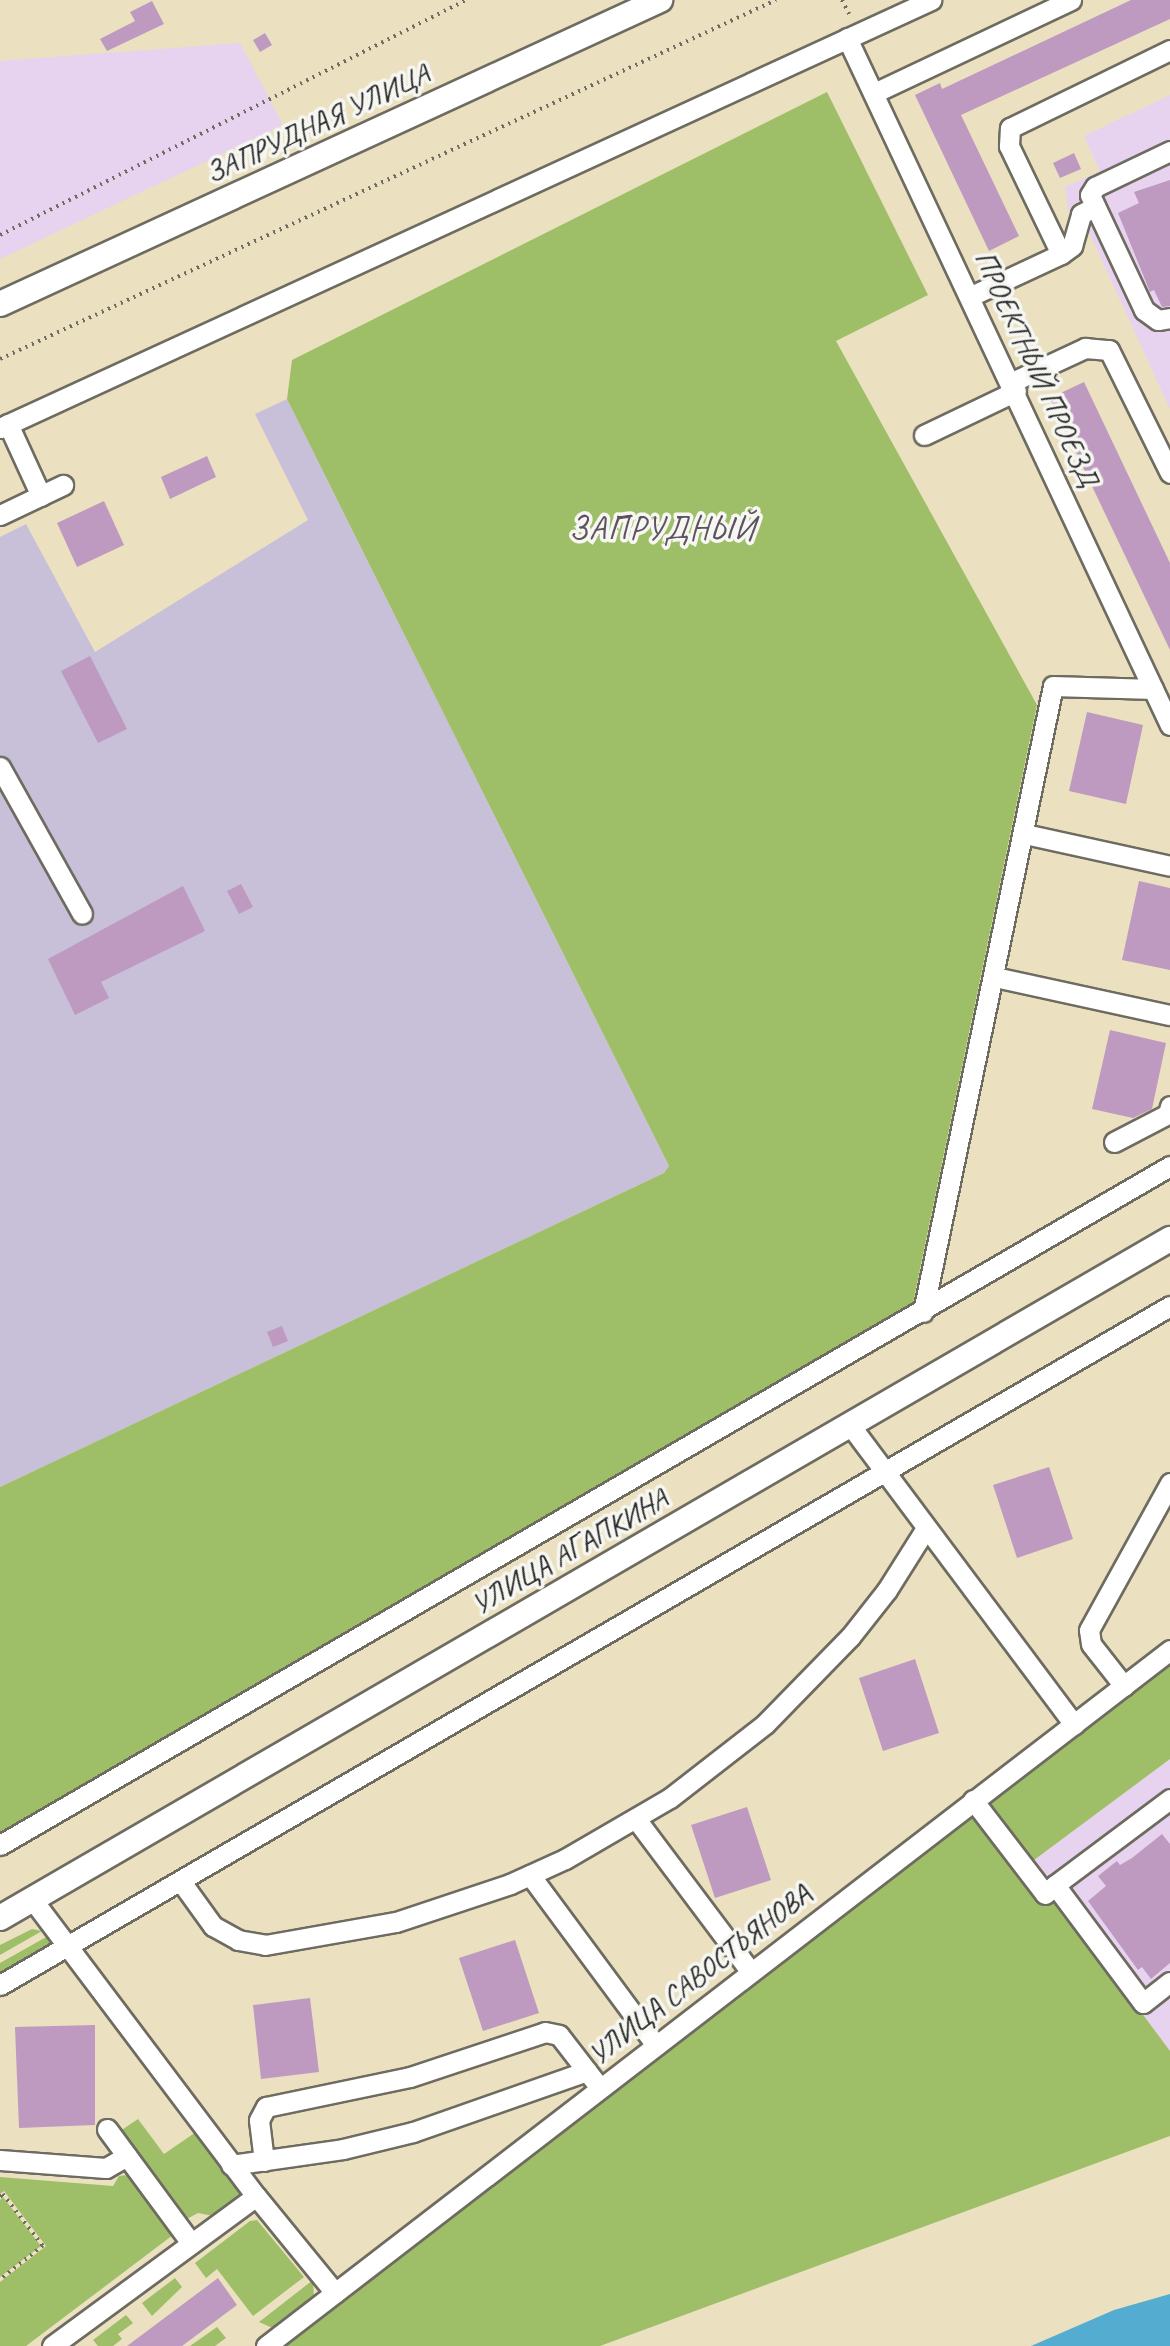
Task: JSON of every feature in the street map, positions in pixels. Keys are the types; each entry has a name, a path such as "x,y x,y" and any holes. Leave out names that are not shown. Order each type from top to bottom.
{"main road":[{"name":"ЗАПРУДНАЯ УЛИЦА","path":"0,304 660,0"},
{"name":"УЛИЦА АГАПКИНА","path":"0,1918 1170,1240"}],"street":[{"path":"41,496 4,426 931,0"},
{"path":"874,93 1071,0"},
{"name":"ПРОЕКТНЫЙ ПРОЕЗД","path":"847,38 1014,387 1170,725"},
{"path":"1061,254 1010,146 1010,128 1170,50"},
{"path":"1170,151 1095,187 1090,195 1144,310 1157,320 1170,318"},
{"path":"971,296 1061,254 1072,246 1081,214 1095,207"},
{"path":"925,435 1085,348 1109,350 1168,463"},
{"path":"0,515 63,485"},
{"path":"923,1312 1025,834 1053,686 1153,689"},
{"path":"0,767 82,914"},
{"path":"1025,834 1170,866"},
{"path":"995,977 1170,1015"},
{"path":"1114,1142 1168,1114 1170,1107"},
{"path":"0,1845 923,1312 1170,1166"},
{"path":"0,1985 65,1946 182,1883 1170,1306"},
{"path":"850,1425 1074,1724"},
{"path":"1124,1686 1091,1644 1089,1630 1170,1483"},
{"path":"182,1883 213,1926 238,1940 265,1945 396,1922 530,1875 636,1819 719,1762 809,1682 887,1590 926,1528"},
{"name":"УЛИЦА САВОСТЬЯНОВА","path":"266,2346 1170,1650"},
{"path":"973,1800 1045,1894 1170,1799"},
{"path":"636,1819 751,1972"},
{"path":"530,1875 656,2045"},
{"path":"1055,1885 1143,2003 1170,1982"},
{"path":"32,1899 231,2165 335,2293"},
{"path":"264,2161 259,2115 270,2105 410,2077 545,2032 559,2035 600,2088"},
{"path":"231,2165 413,2133 587,2071"},
{"path":"107,2129 191,2243"},
{"path":"0,2160 106,2168 127,2156"},
{"path":"52,2346 256,2196"}],"path":[{"path":"0,235 466,0"},
{"path":"0,359 776,0"},
{"path":"0,2197 3,2194 43,2246 0,2280"}],"shaded area":[{"path":"240,43 283,125 0,259 0,61"},
{"path":"1170,95 1170,409 1082,217 1069,214 1065,187 1100,171 1084,136"},
{"path":"287,399 669,1166 664,1173 0,1487 0,537 26,524 95,652 308,520 255,414"},
{"path":"1170,1759 1170,2051 1030,1863"}],"green space":[{"path":"827,92 928,295 836,341 1037,705 913,1303 0,1832 0,1487 664,1173 669,1166 287,399 292,360"},
{"path":"1170,1661 1170,1759 1030,1863 1170,2051 1170,2136 600,2346 278,2346"},
{"path":"32,1929 42,1931 0,1955 0,1945"},
{"path":"48,1936 52,1947 0,1979 0,1963"},
{"path":"138,2119 164,2154 196,2132 240,2189 240,2196 213,2216 198,2213 185,2220 120,2131"},
{"path":"127,2175 173,2235 26,2346 0,2346 0,2282 46,2246 4,2191 0,2194 0,2177 113,2186 119,2176"},
{"path":"3,2197 41,2246 0,2277 0,2200"},
{"path":"257,2220 304,2277 253,2316 217,2269 206,2278 195,2263 250,2221"},
{"path":"175,2278 182,2287 152,2316 142,2303"},
{"path":"313,2280 314,2298 275,2329 259,2322"},
{"path":"126,2315 133,2323 118,2334 122,2339 113,2346 98,2346 93,2340"},
{"path":"217,2327 226,2338 215,2346 190,2346"}],"water":[{"path":"1170,2294 1170,2346 1031,2346 1114,2310"}],"building":[{"path":"1131,0 1170,0 1170,19 961,115 1019,236 989,251 915,95 940,83 942,89"},
{"path":"152,1 164,24 107,51 100,39 135,21 130,12"},
{"path":"265,33 272,45 260,52 253,40"},
{"path":"1074,153 1081,169 1060,178 1053,163"},
{"path":"1170,180 1170,306 1162,307 1154,290 1150,292 1118,213 1139,203 1134,192"},
{"path":"1084,382 1170,563 1170,650 1050,398"},
{"path":"207,456 216,477 170,499 161,477"},
{"path":"104,501 124,545 77,567 57,523"},
{"path":"90,656 127,729 98,743 61,671"},
{"path":"1087,712 1143,725 1126,804 1069,791"},
{"path":"1139,881 1170,888 1170,970 1122,960"},
{"path":"241,884 253,907 239,914 227,891"},
{"path":"183,886 205,931 101,982 109,998 75,1015 48,959"},
{"path":"1110,1030 1166,1043 1152,1109 1133,1118 1092,1109"},
{"path":"282,1326 288,1341 273,1347 267,1332"},
{"path":"1049,1467 1073,1539 1017,1558 993,1485"},
{"path":"915,1659 939,1733 883,1751 859,1678"},
{"path":"747,1807 771,1880 715,1898 691,1825"},
{"path":"1162,1834 1170,1844 1170,1963 1151,1979 1142,1967 1138,1970 1088,1901 1106,1886 1098,1876 1117,1861 1120,1865 1132,1858"},
{"path":"515,1940 539,2013 483,2031 459,1958"},
{"path":"310,1998 319,2072 261,2079 253,2005"},
{"path":"95,2025 95,2125 19,2128 15,2027"},
{"path":"218,2278 237,2305 182,2346 127,2346"}],"district":[{"name":"ЗАПРУДНЫЙ","path":"663,529"}]}
